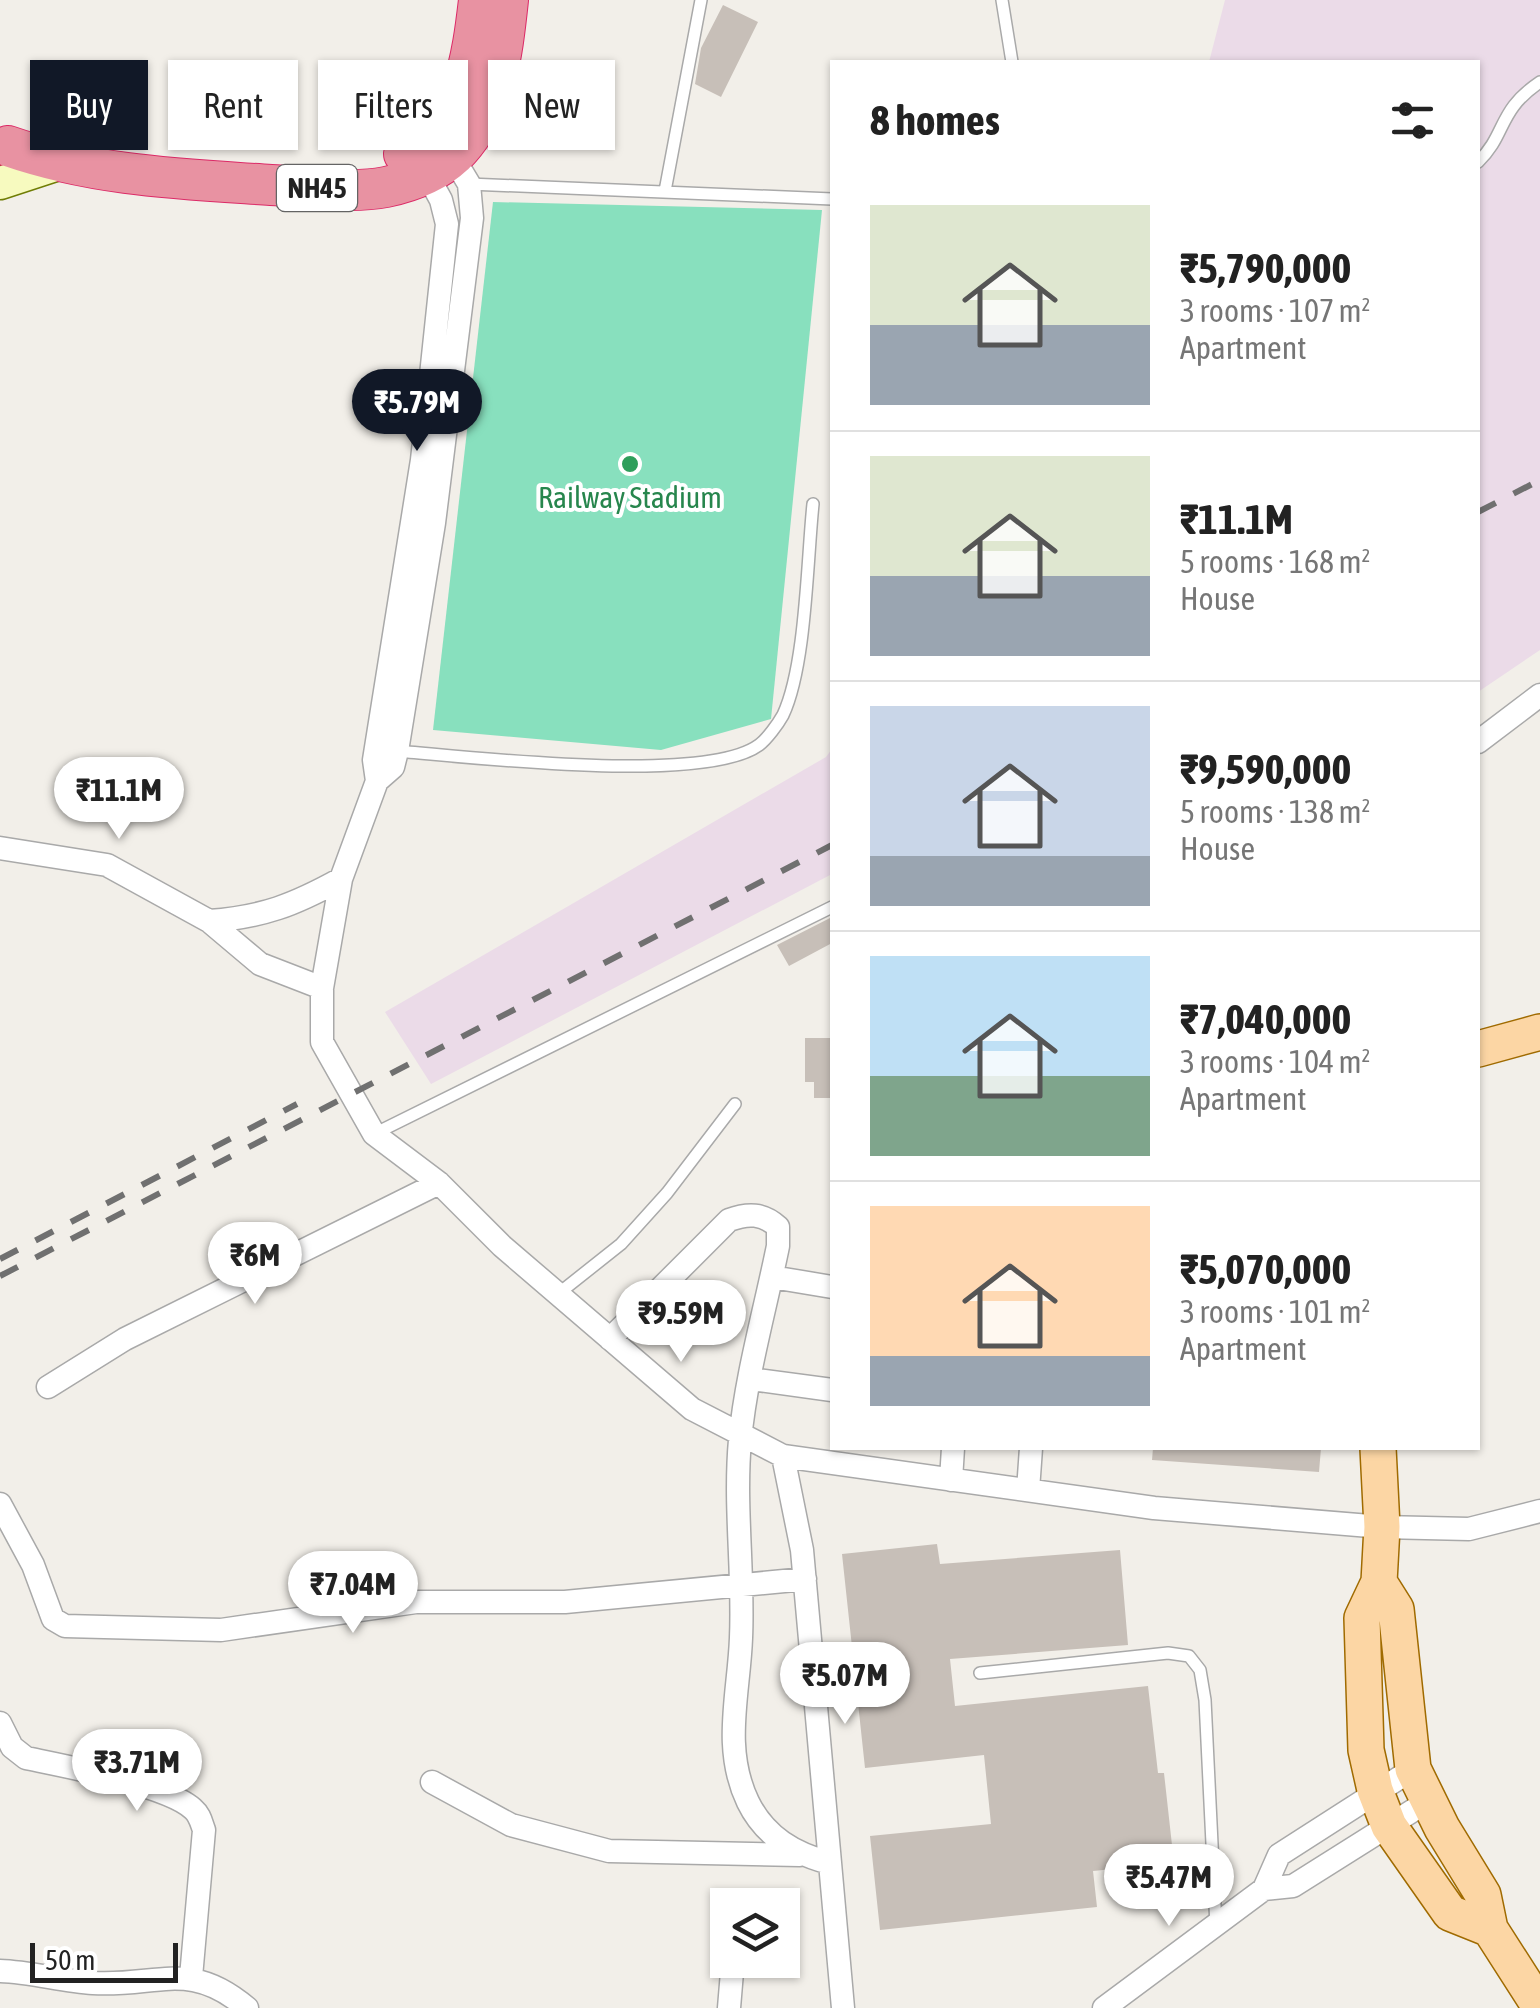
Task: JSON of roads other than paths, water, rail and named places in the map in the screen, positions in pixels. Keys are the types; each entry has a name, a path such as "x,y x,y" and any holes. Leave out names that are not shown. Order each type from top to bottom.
{"highway":[{"path":"440,160 463,84 479,0"},
{"path":"440,160 479,124 492,99 508,0"},
{"name":"NH45","path":"3,158 65,155 321,162 440,160"}],"main road":[{"path":"1480,1049 1540,1032"},
{"path":"1378,1450 1382,1527 1379,1582 1362,1618 1366,1750 1375,1790 1390,1826 1450,1913 1490,1929 1526,1965 1540,2006"},
{"path":"1379,1582 1396,1609 1413,1769 1482,1895 1490,1929"}],"street":[{"path":"377,781 393,767 397,751 442,464 472,218 440,160"},
{"path":"440,160 441,200 447,224 422,460 374,760 377,781 342,879 322,988 322,1042 374,1134 439,1183 558,1294 692,1410 782,1456 1154,1508 1382,1527 1470,1529 1540,1512"},
{"path":"1480,740 1540,695"},
{"path":"0,848 108,865 209,921 260,964 322,988"},
{"path":"209,921 256,917 300,902 342,879"},
{"path":"48,1387 125,1339 439,1183"},
{"path":"610,1339 729,1220 744,1214 767,1217 778,1226 772,1277 740,1436 743,1582 732,1728 736,1765 748,1804 773,1837 800,1855"},
{"path":"772,1277 830,1287"},
{"path":"751,1379 830,1390"},
{"path":"951,1480 953,1450"},
{"path":"1028,1490 1032,1450"},
{"path":"782,1456 805,1579 843,2008"},
{"path":"0,1504 33,1564 52,1619 65,1626 220,1630 416,1602 565,1602 805,1579"},
{"path":"0,1723 12,1747 26,1758 138,1786 186,1804 198,1813 204,1830 190,1977"},
{"path":"1104,2008 1264,1889 1278,1855 1413,1769"},
{"path":"432,1782 511,1825 609,1851 800,1855 830,1862"},
{"path":"1264,1889 1293,1886 1428,1801"},
{"path":"0,1971 92,1983 190,1977 221,1988 247,2008"},
{"path":"729,2008 732,1978"}],"lane":[{"path":"665,191 700,0"},
{"path":"1002,0 1012,60"},
{"path":"1480,160 1492,146 1508,108 1540,82"},
{"path":"440,160 665,191 830,199"},
{"path":"397,751 574,765 705,763 758,745 781,718 794,683 812,504"},
{"path":"374,1134 830,908"},
{"path":"558,1294 621,1244 667,1193 735,1104"},
{"path":"980,1673 1168,1653 1189,1656 1200,1670 1204,1700 1216,1928"}],"railway":[{"path":"1480,511 1540,480"},
{"path":"0,1276 830,846"},
{"path":"0,1259 297,1104"}],"place":[{"name":"Railway Stadium","path":"630,464"}]}
